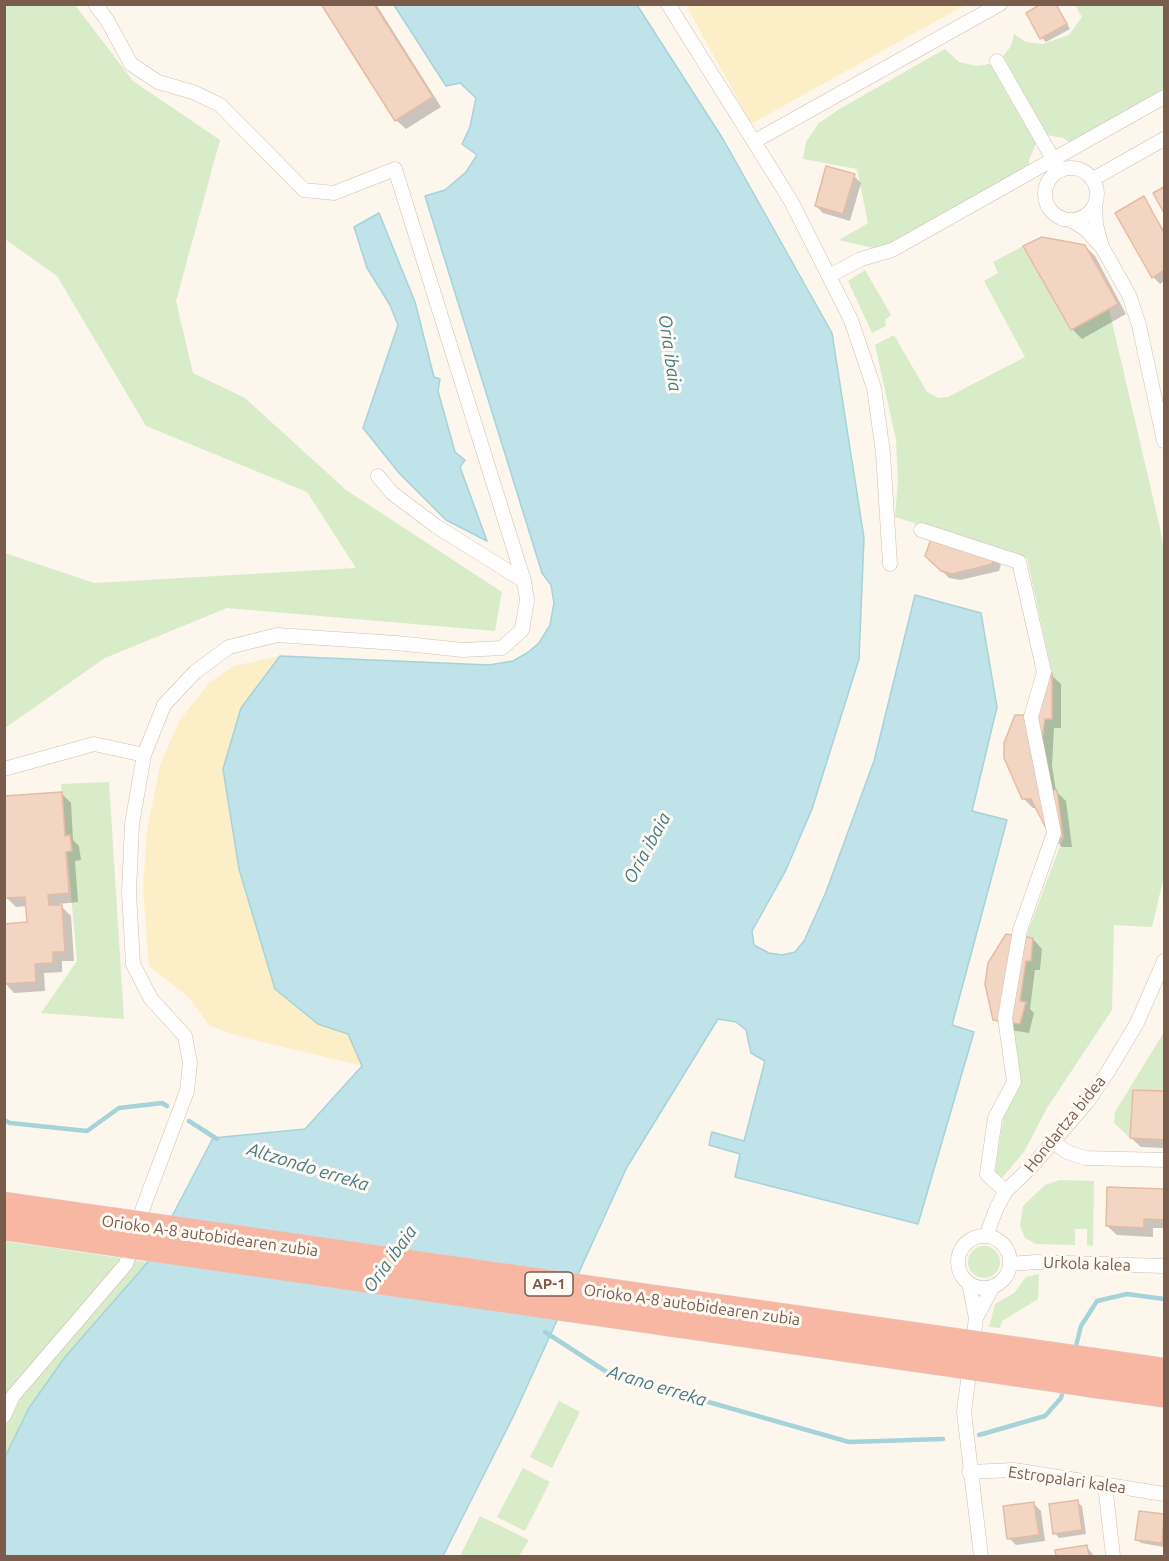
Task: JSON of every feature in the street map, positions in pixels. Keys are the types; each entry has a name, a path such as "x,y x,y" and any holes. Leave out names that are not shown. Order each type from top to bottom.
{"highway":[{"name":"Orioko A-8 autobidearen zubia","path":"4,1205 1092,1372"},
{"name":"Orioko A-8 autobidearen zubia","path":"4,1227 1092,1372"},
{"name":"AP-1","path":"1092,1372 1164,1371"},
{"name":"AP-1","path":"1092,1372 1164,1394"}],"street":[{"path":"4,1416 13,1396 126,1264 144,1205 184,1099 190,1063 185,1036 151,999 133,964 129,893 132,824 144,755 164,705 195,672 229,647 277,635 396,642 463,650 502,648 522,630 527,600 525,581 395,169 334,193 304,190 220,105 193,92 158,82 131,64 107,20 95,4"},
{"path":"668,4 791,201 851,320 874,388 883,453 890,564"},
{"path":"755,141 1000,4"},
{"path":"996,61 1056,164 1078,169 1093,179 1097,197 1096,225 1102,247"},
{"path":"829,276 861,259 892,250 1056,164 1164,97"},
{"path":"1093,179 1164,139"},
{"path":"1056,164 1047,182 1045,199 1054,214 1084,228 1102,247 1129,295 1139,325 1164,441"},
{"path":"1071,220 1085,216 1095,205"},
{"path":"378,476 392,494 436,526 525,581"},
{"path":"921,530 1019,562 1044,672 1031,717 1054,833 1020,930 1005,1018 1014,1082 995,1118 987,1174 1000,1186"},
{"path":"4,769 93,744 144,755"},
{"name":"Hondartza bidea","path":"991,1237 993,1219 1006,1191 1088,1101 1137,1023 1164,961"},
{"path":"1053,1142 1067,1152 1084,1158 1164,1160"},
{"path":"969,1283 980,1287 993,1286 1001,1281 1010,1264 1004,1245 991,1237 971,1239 961,1250 958,1265 969,1283 976,1318 964,1412 969,1472 981,1557"},
{"name":"Urkola kalea","path":"1010,1264 1036,1262 1164,1266"},
{"path":"976,1318 993,1286"},
{"name":"Estropalari kalea","path":"969,1472 1014,1470 1164,1494"},
{"path":"1105,1485 1113,1557"}],"green space":[{"path":"5,4 75,5 133,81 220,140 176,301 193,373 245,398 346,490 502,592 495,631 227,608 105,658 5,728 5,553 94,583 356,568 307,492 146,426 57,276 5,239"},
{"path":"1075,5 1164,5 1164,93 1072,144 1063,138 1047,135 1003,56 1011,46 1014,34 1026,42 1042,44 1069,35 1082,17"},
{"path":"945,49 959,62 976,66 990,64 1036,144 1029,160 1029,169 903,241 873,248 839,240 868,223 857,169 803,159 806,142 819,123 841,108"},
{"path":"1023,246 1071,330 1109,309 1160,528 1164,552 1164,876 1152,927 1114,925 1112,1010 1047,1108 1024,1152 1002,1178 995,1172 1004,1112 1021,1082 1013,1023 1025,1002 1020,1001 1026,961 1031,960 1033,938 1026,937 1063,838 1057,790 1049,791 1042,739 1045,719 1052,718 1052,673 1027,558 895,517 898,480 896,440 875,345 894,335 927,392 939,398 948,397 1025,357 984,281 998,273 993,262"},
{"path":"865,270 891,315 885,320 886,326 872,333 848,281"},
{"path":"109,782 124,1019 41,1013 77,961 61,784"},
{"path":"1164,1032 1164,1091 1133,1090 1130,1138 1114,1123 1115,1112"},
{"path":"1060,1180 1094,1181 1093,1246 1087,1245 1087,1229 1075,1229 1075,1245 1036,1244 1025,1238 1020,1226 1023,1206 1045,1185"},
{"path":"5,1241 148,1262 65,1357 29,1408 5,1459"},
{"path":"984,1246 996,1250 1000,1262 996,1274 984,1278 972,1274 968,1262 972,1250"},
{"path":"1039,1274 1038,1299 1002,1321 1000,1328 989,1327 995,1304 1014,1293 1026,1277"},
{"path":"559,1401 580,1412 552,1468 530,1457"},
{"path":"523,1468 550,1482 525,1531 497,1517"},
{"path":"480,1516 529,1540 519,1556 460,1556"}],"sand":[{"path":"686,5 965,5 751,124"},
{"path":"280,656 241,708 223,769 239,869 275,989 318,1024 348,1034 363,1066 241,1037 210,1026 188,997 149,966 143,890 147,829 161,762 180,720 209,683 233,666"}],"water":[{"name":"Oria ibaia","path":"394,5 637,5 723,139 832,333 864,538 859,659 812,809 785,872 752,931 754,945 769,953 782,955 795,952 804,941 826,892 874,761 915,595 981,613 997,707 972,811 1007,820 952,1025 974,1032 918,1224 735,1177 740,1154 709,1145 710,1139 712,1132 744,1141 765,1061 751,1053 746,1030 736,1022 718,1019 627,1167 513,1417 443,1556 5,1556 4,1459 29,1408 65,1357 148,1262 213,1138 305,1129 362,1066 348,1034 318,1024 275,989 239,869 223,769 241,708 280,656 489,665 513,661 527,653 539,643 550,625 554,603 551,585 542,573 425,196 445,190 466,172 477,155 462,144 470,127 476,98 460,83 446,86"},
{"path":"379,213 415,302 434,377 440,379 438,391 455,452 465,460 460,467 487,541 446,520 399,473 363,428 398,325 390,305 367,268 354,227"}],"building":[{"path":"321,4 374,4 433,97 395,121"},
{"path":"1041,4 1056,4 1067,24 1040,39 1026,13"},
{"path":"826,166 855,174 843,214 815,206"},
{"path":"1164,187 1164,213 1153,193"},
{"path":"1144,196 1164,233 1164,270 1152,278 1115,213"},
{"path":"1042,237 1085,245 1118,304 1071,330 1023,246"},
{"path":"931,539 994,557 992,564 952,574 941,571 925,556"},
{"path":"1041,673 1052,673 1052,719 1045,719 1042,739 1049,791 1057,790 1063,838 1051,838 1031,799 1022,799 1004,758 1004,743 1015,715 1025,715"},
{"path":"62,792 65,836 70,835 72,851 66,852 69,893 48,895 49,905 62,905 65,952 53,952 53,963 35,964 36,982 4,984 4,924 27,922 25,897 5,898 4,796"},
{"path":"1006,934 1033,938 1031,961 1026,961 1020,1001 1026,1002 1020,1024 993,1020 985,984 988,963"},
{"path":"1133,1090 1164,1091 1164,1140 1130,1138"},
{"path":"1107,1187 1164,1189 1164,1220 1144,1219 1144,1228 1106,1226"},
{"path":"1078,1500 1082,1530 1053,1534 1049,1504"},
{"path":"1034,1502 1039,1535 1007,1539 1003,1506"},
{"path":"1139,1511 1164,1514 1162,1543 1135,1540"},
{"path":"1087,1545 1089,1556 1056,1556 1055,1550"}],"waterway":[{"name":"Altzondo erreka","path":"4,1120 10,1123 87,1131 119,1108 162,1103 167,1106"},
{"name":"Altzondo erreka","path":"189,1121 217,1139"},
{"name":"Arano erreka","path":"1075,1350 1081,1326 1097,1301 1127,1294 1164,1299"},
{"name":"Arano erreka","path":"545,1332 610,1374 849,1442 943,1439"},
{"name":"Arano erreka","path":"979,1435 1045,1416 1061,1398 1064,1387"}]}
